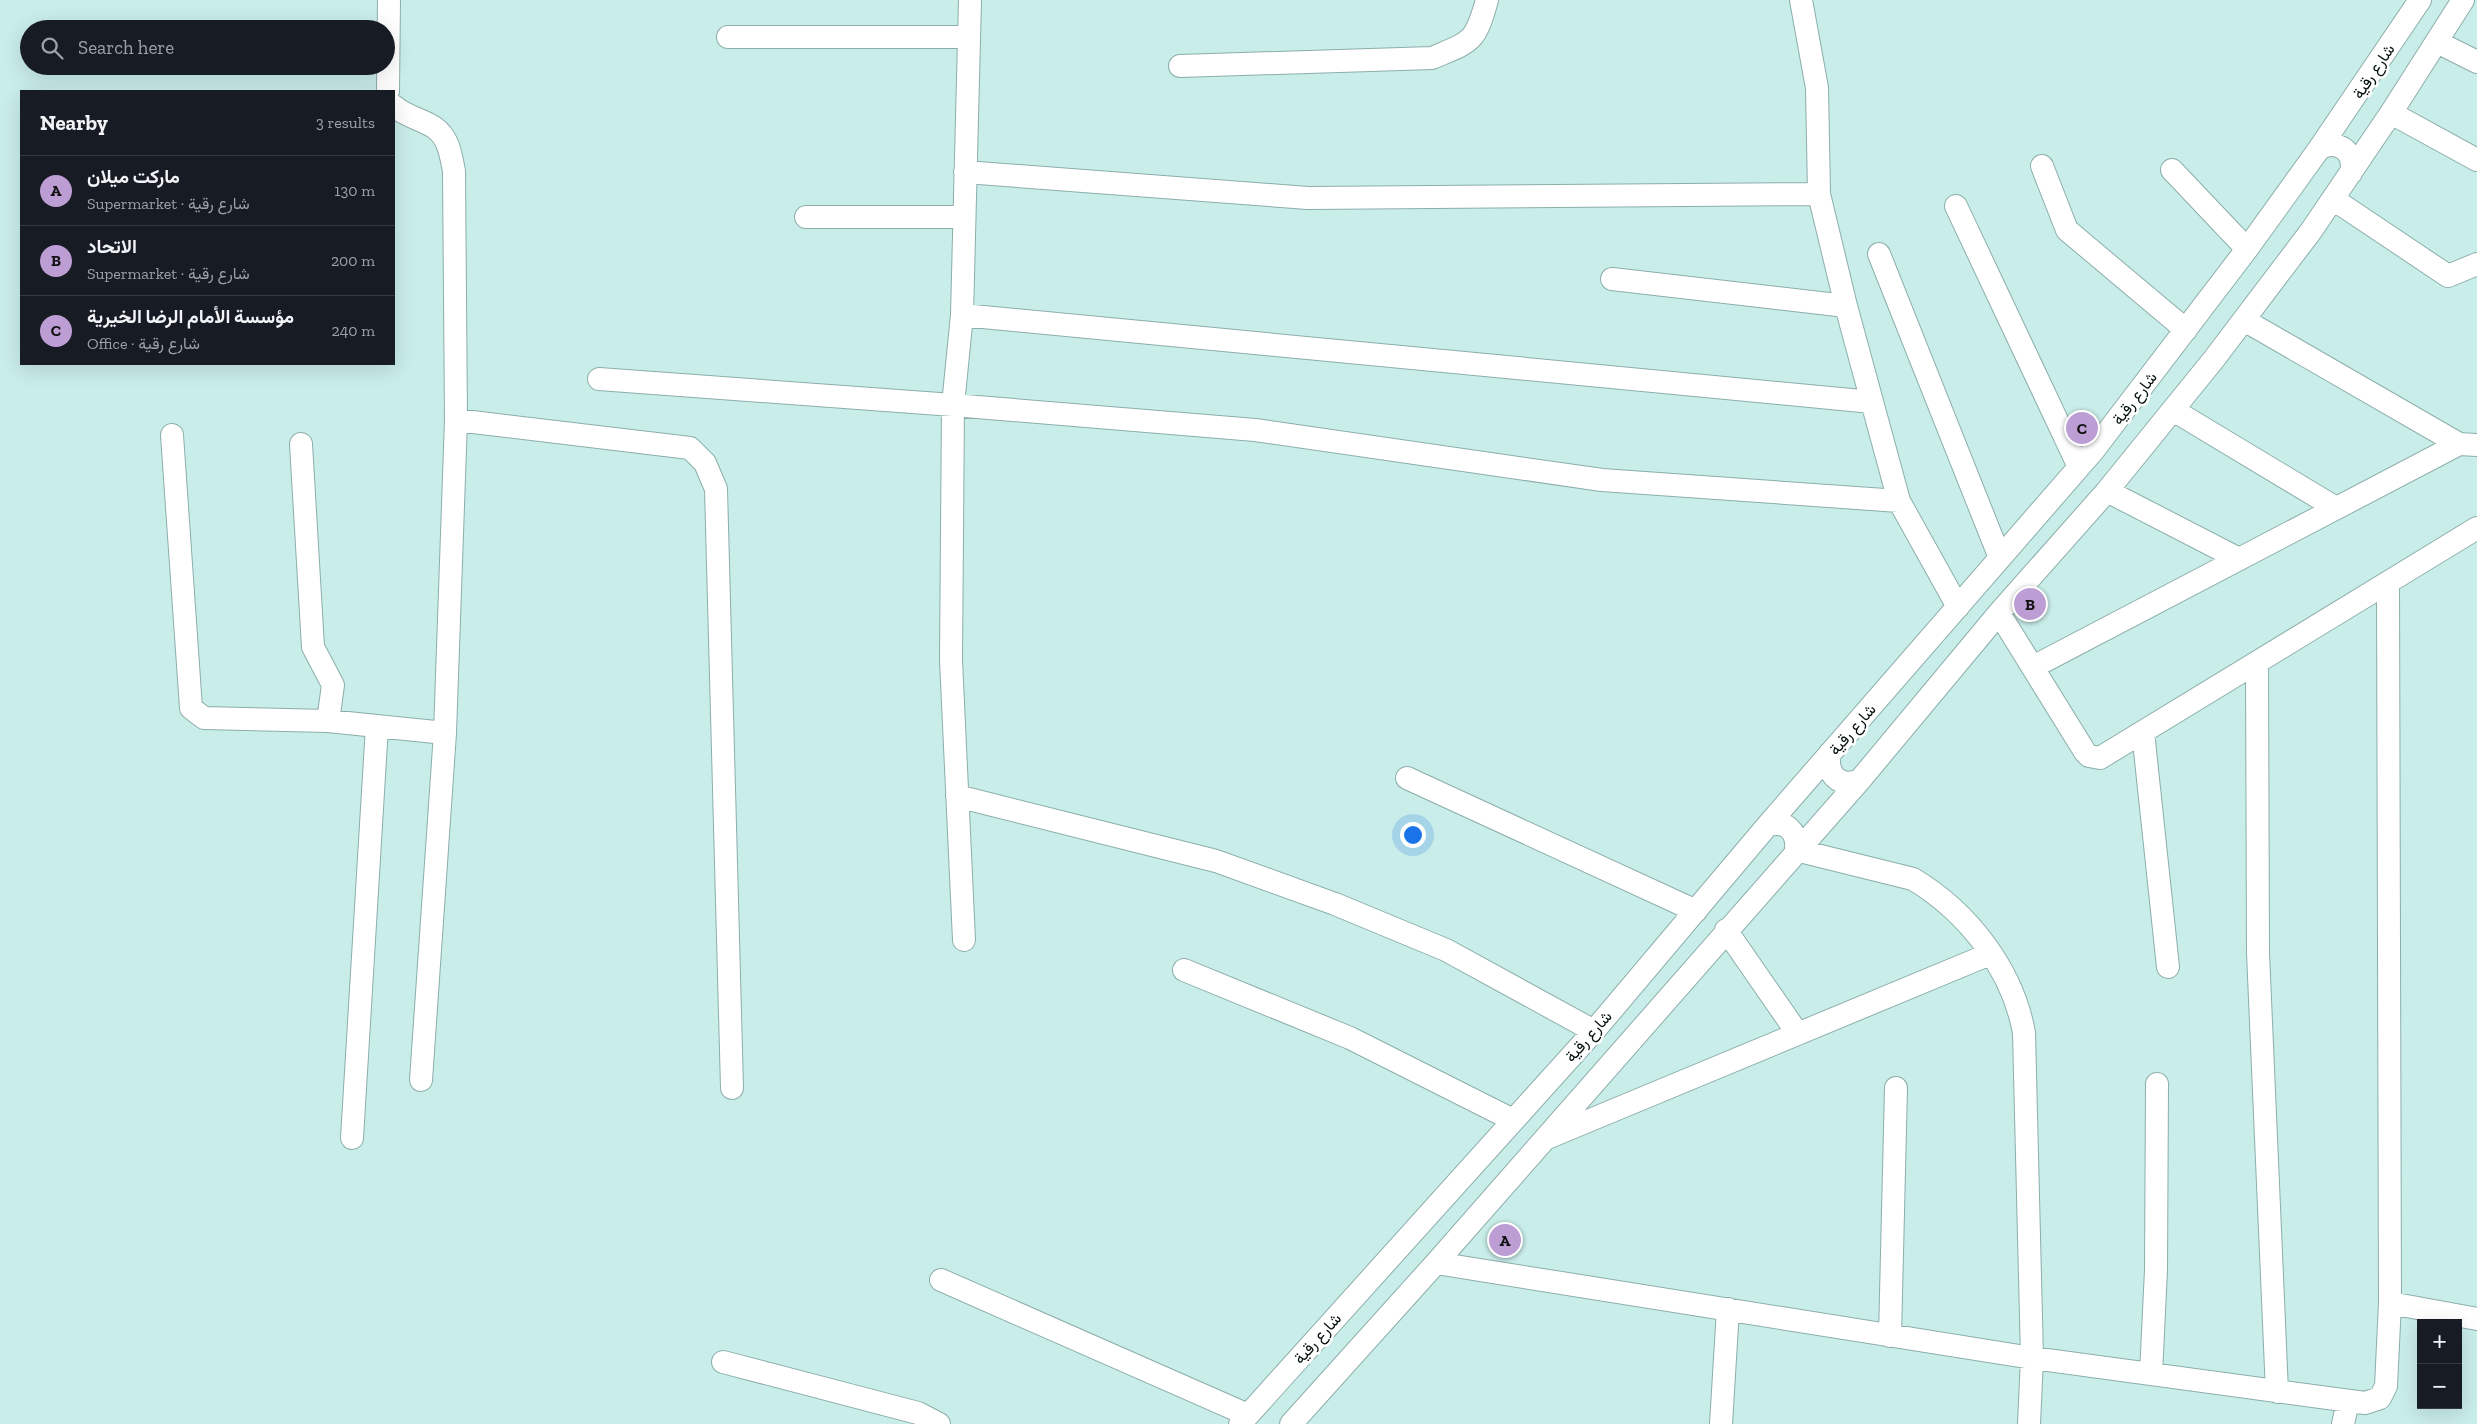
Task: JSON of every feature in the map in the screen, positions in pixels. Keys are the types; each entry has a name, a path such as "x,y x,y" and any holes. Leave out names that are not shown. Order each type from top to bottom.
{"street":[{"path":"389,0 389,20"},
{"path":"964,940 951,660 953,405 962,315 970,0"},
{"path":"1180,66 1432,58 1468,43 1480,27 1487,0"},
{"path":"1801,0 1817,88 1819,194 1846,306 1899,501 1958,607"},
{"name":"شارع رقية","path":"1244,1419 1594,1031 1767,826 2079,467 2247,249 2319,150 2420,0"},
{"name":"شارع رقية","path":"1291,1424 1436,1263 1541,1140 1860,780 1999,613 2107,491 2244,320 2333,199 2391,113 2462,0"},
{"path":"728,37 969,37"},
{"path":"2437,42 2477,62"},
{"path":"388,75 388,90"},
{"path":"395,107 408,116 436,128 448,146 454,171 456,420 445,733 421,1080"},
{"path":"2391,113 2477,160"},
{"path":"2319,150 2332,144 2344,148 2352,159 2351,173"},
{"path":"2042,166 2067,230 2186,330"},
{"path":"2172,170 2247,249"},
{"path":"965,172 1308,198 1819,194"},
{"path":"2333,199 2448,276 2477,264"},
{"path":"1956,206 2079,467"},
{"path":"806,217 964,217"},
{"path":"1879,254 2000,558"},
{"path":"1612,279 1846,306"},
{"path":"962,315 1872,402"},
{"path":"2244,320 2468,444"},
{"path":"599,379 953,405 1255,430 1602,480 1899,501"},
{"path":"2173,410 2336,508"},
{"path":"456,420 690,448 705,463 716,489 732,1088"},
{"path":"172,435 191,708 204,718 328,721 445,733"},
{"path":"300,444 313,647 333,685 328,721"},
{"path":"2033,667 2336,508 2468,444"},
{"path":"2107,491 2240,559"},
{"path":"1999,613 2089,756 2100,758 2477,528"},
{"path":"1436,1263 2032,1358 2276,1392 2348,1401 2373,1402 2384,1392 2387,1380 2390,1303 2388,584"},
{"path":"2257,663 2258,953 2276,1392"},
{"path":"352,1138 377,726"},
{"path":"2143,732 2168,967"},
{"path":"1830,753 1829,766 1835,778 1847,783 1860,780"},
{"path":"1407,778 1696,911"},
{"path":"957,796 1216,861 1326,900 1446,950 1594,1031"},
{"path":"1767,826 1778,823 1790,828 1796,838 1796,850 1913,879 1945,900 1958,913 1990,954 2014,997 2024,1033 2032,1358 2029,1424"},
{"path":"1726,930 1798,1034"},
{"path":"1541,1140 1990,954"},
{"path":"1184,970 1350,1038 1513,1120"},
{"path":"2151,1374 2156,1270 2157,1084"},
{"path":"1890,1336 1896,1088"},
{"path":"941,1280 1244,1419"},
{"path":"2390,1303 2477,1319"},
{"path":"1721,1424 1728,1310"},
{"path":"723,1362 918,1413 939,1424"},
{"path":"2343,1424 2348,1401"}],"place":[{"name":"مؤسسة الأمام الرضا الخيرية","path":"2082,428"},
{"name":"الاتحاد","path":"2030,604"},
{"name":"ماركت ميلان","path":"1505,1240"}]}
